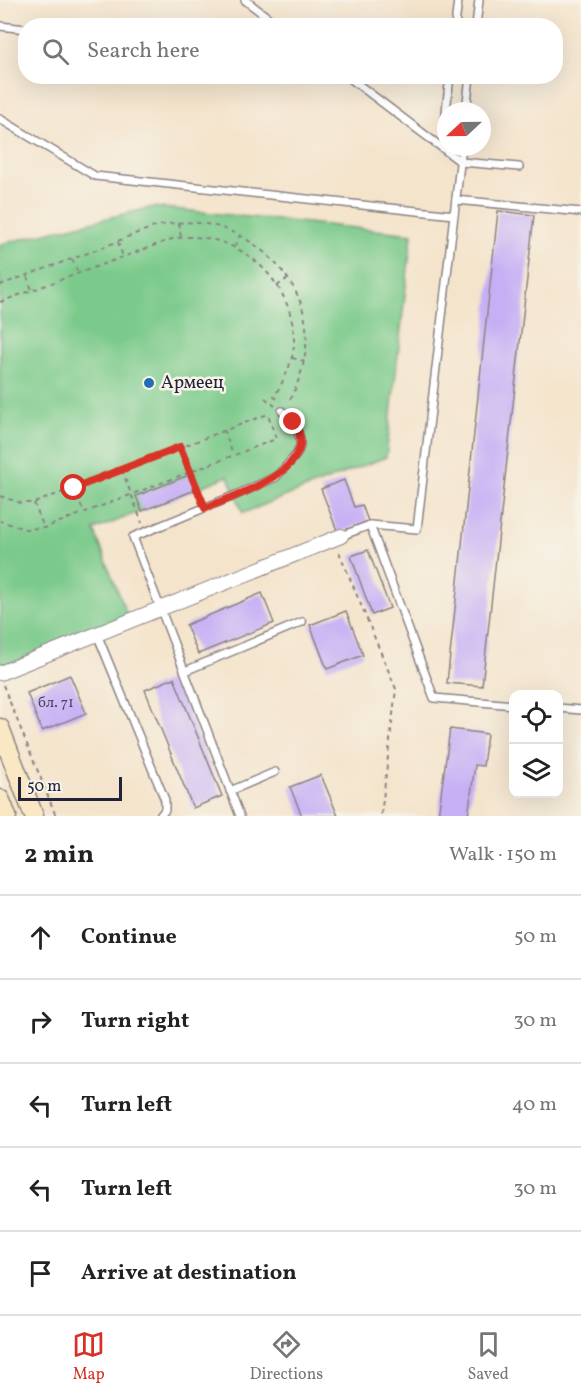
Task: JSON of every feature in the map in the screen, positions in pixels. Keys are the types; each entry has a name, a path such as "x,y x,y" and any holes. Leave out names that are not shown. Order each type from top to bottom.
{"main road":[{"path":"0,728 34,816"},
{"path":"0,799 7,816"}],"street":[{"path":"0,673 337,538"}],"lane":[{"path":"245,0 269,18"},
{"path":"456,18 458,0"},
{"path":"477,18 479,0"},
{"path":"0,26 18,28"},
{"path":"358,84 437,144"},
{"path":"447,102 449,84"},
{"path":"467,102 469,84"},
{"path":"0,119 95,176 454,215"},
{"path":"453,156 461,162 519,167"},
{"path":"337,538 370,525 417,529 461,156"},
{"path":"456,200 581,212"},
{"path":"240,816 133,537 276,477 297,454 300,439 296,427 284,409"},
{"path":"370,525 434,698 509,705"},
{"path":"185,671 302,622"},
{"path":"97,634 165,800 165,810 160,816"},
{"path":"563,708 581,710"},
{"path":"231,791 275,772"}],"path":[{"path":"179,223 181,237"},
{"path":"0,285 163,225 179,223 215,226 240,234 268,254 288,279 302,304 307,338 305,361 295,390 284,409"},
{"path":"235,246 240,234"},
{"path":"0,302 181,237 208,239 235,246 265,270 278,286 290,314 294,341 292,358 274,397"},
{"path":"118,242 123,256"},
{"path":"72,259 78,273"},
{"path":"27,275 32,290"},
{"path":"278,286 288,279"},
{"path":"292,358 305,361"},
{"path":"0,496 21,503 34,503 268,414 276,439 44,528 25,529 0,521"},
{"path":"224,430 233,455"},
{"path":"180,447 205,508"},
{"path":"122,470 146,532"},
{"path":"74,488 84,513"},
{"path":"34,503 44,528"},
{"path":"337,538 396,689 381,816"},
{"path":"0,678 56,816"}],"green space":[{"path":"153,207 412,234 386,457 243,513 228,476 94,530 128,617 0,668 0,244"}],"building":[{"path":"498,211 534,215 482,686 447,683"},
{"path":"189,475 195,490 142,511 136,496"},
{"path":"344,480 354,507 362,505 368,521 338,533 321,489"},
{"path":"368,550 390,608 372,615 351,556"},
{"path":"262,593 274,623 198,654 186,625"},
{"path":"346,611 363,655 327,669 310,625"},
{"path":"70,675 86,713 42,731 27,693"},
{"path":"174,678 222,796 193,808 145,690"},
{"path":"450,729 487,734 483,766 475,765 468,816 438,816"},
{"path":"321,775 338,816 302,816 290,787"}],"place":[{"name":"Армеец","path":"149,383"}],"route":[{"path":"74,488 180,447 205,508 267,482 283,471 297,454 300,446 299,433 293,422"}]}
